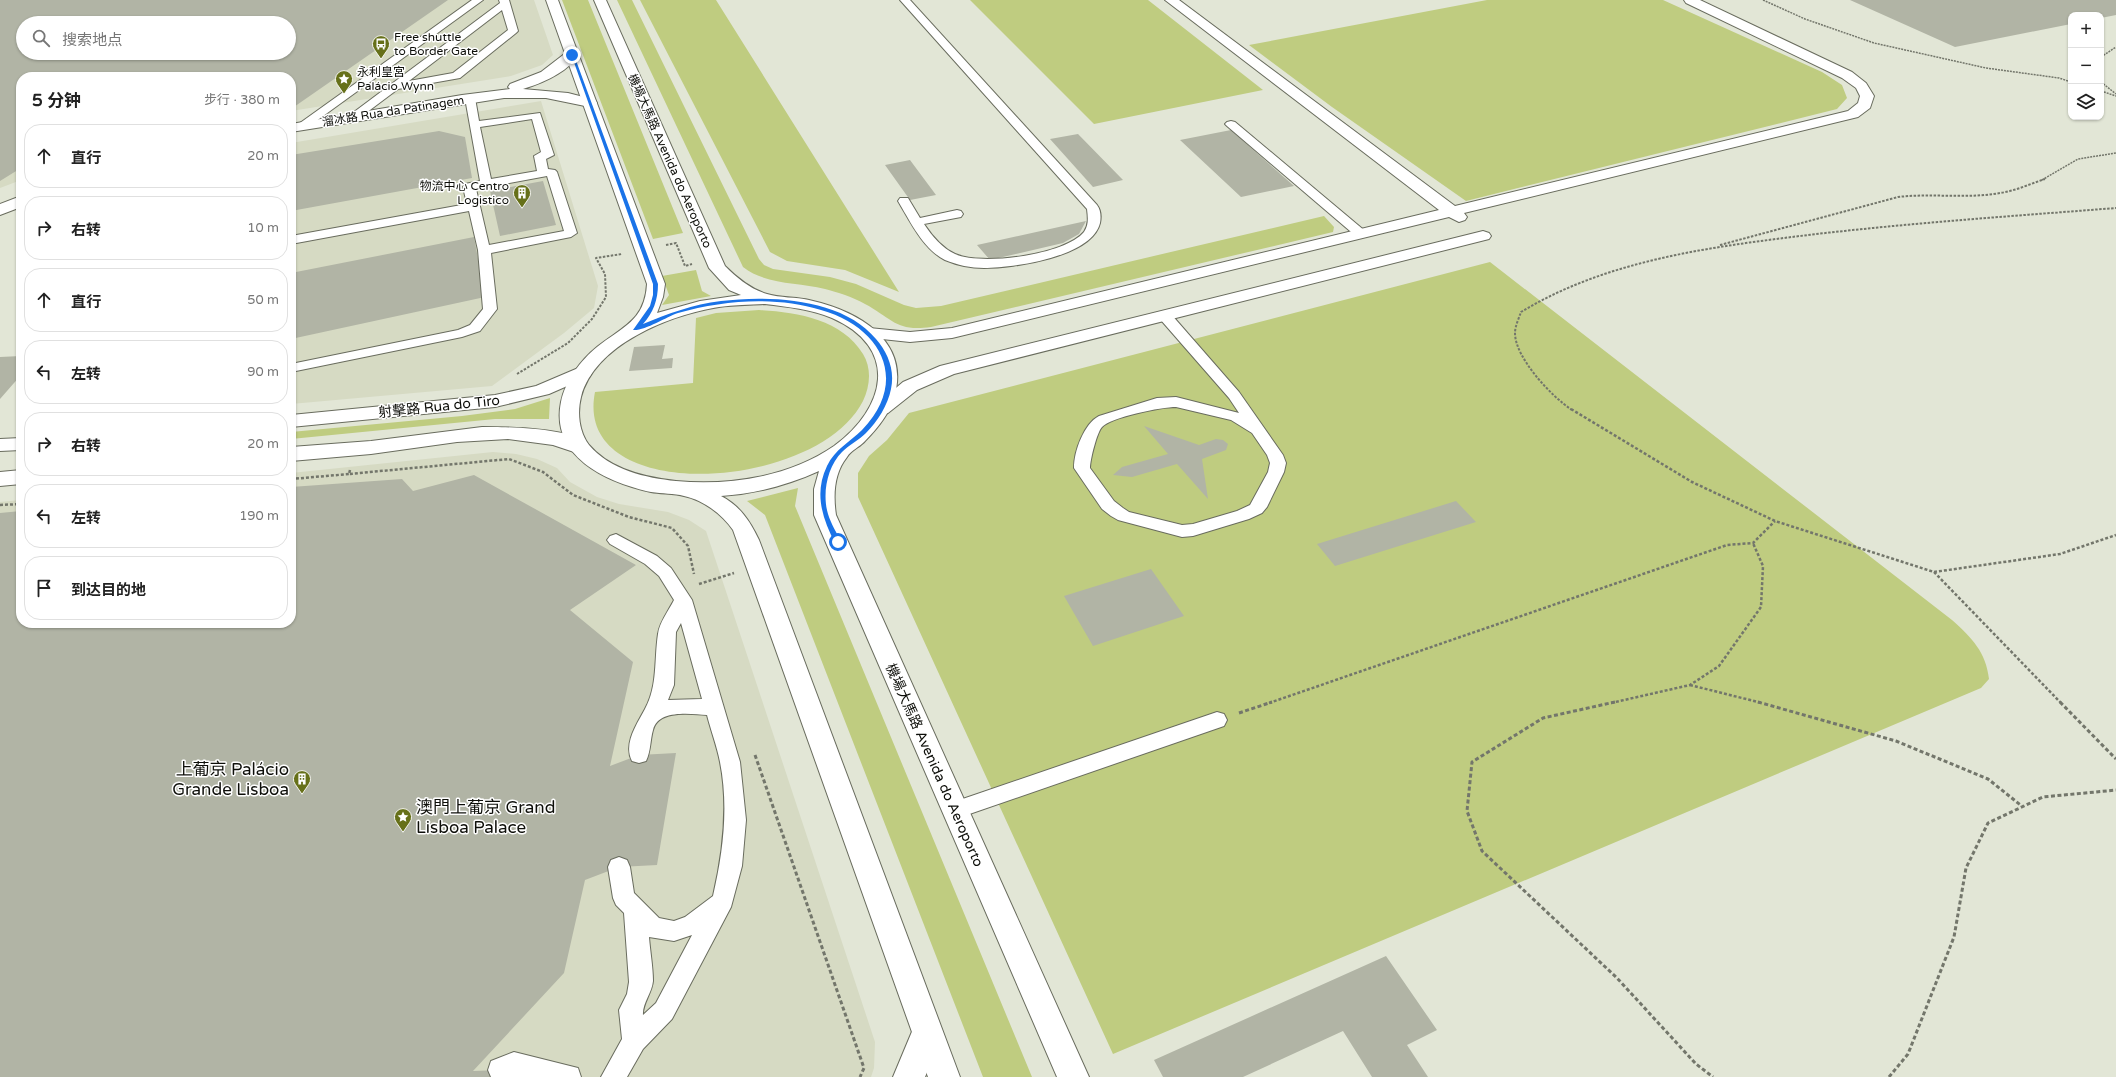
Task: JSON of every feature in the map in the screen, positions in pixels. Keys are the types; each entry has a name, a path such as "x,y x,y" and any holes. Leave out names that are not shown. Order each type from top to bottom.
{"street":[{"path":"552,0 656,284 656,295 652,306 646,318 635,329"},
{"name":"機場大馬路 Avenida do Aeroporto","path":"600,0 717,268 735,286 765,299"},
{"path":"296,456 497,433 544,435 564,440 580,447 606,469 643,484 689,490 729,489 770,481 807,468 840,451 864,431 881,410 910,386 947,370 1483,236 1171,0"},
{"path":"869,333 910,337 952,333 1853,114 1865,105 1867,96 1861,86 1847,75 1690,0"},
{"name":"溜冰路 Rua da Patinagem","path":"495,94 538,80 558,69 572,55"},
{"name":"溜冰路 Rua da Patinagem","path":"298,126 495,94 549,93 590,103"},
{"path":"0,210 16,203"},
{"path":"580,447 569,423 570,397 583,372 605,349 635,329 676,312 713,304 765,299 796,302 824,309 849,319 869,333 882,349 889,368 889,388 881,410"},
{"name":"射擊路 Rua do Tiro","path":"296,421 495,401 542,390 583,372"},
{"path":"0,445 16,444"},
{"name":"機場大馬路 Avenida do Aeroporto","path":"840,451 830,466 824,482 822,498 825,515 1073,1077"},
{"path":"0,479 16,477"},
{"path":"689,490 708,497 724,508 738,520 748,535 757,566 944,1077"},
{"path":"909,1077 928,1033"}],"lane":[{"path":"298,126 478,0"},
{"path":"904,201 917,222 941,252 961,261 989,264 1018,261 1065,249 1076,244 1090,233 1095,216 1093,208 905,0"},
{"path":"354,117 504,2 513,32 456,76 395,86"},
{"path":"470,98 486,183"},
{"path":"474,125 536,115 548,155 540,156 543,173"},
{"path":"1231,124 1361,234"},
{"path":"296,367 462,333 474,328 490,309 484,250 469,187 550,172 571,233 484,250"},
{"path":"296,239 473,207"},
{"path":"917,222 957,214"},
{"path":"1165,316 1234,395 1275,455 1278,463 1276,472 1262,503 1256,509 1243,515 1193,530 1168,528 1124,516 1108,505 1085,475 1082,468 1082,461 1094,427 1097,423 1104,419 1157,403 1176,402 1236,417 1256,429"},
{"path":"613,1077 634,1041 664,1011 723,900 731,866 734,820 734,792 730,762 683,600 665,572 650,560 616,540"},
{"path":"639,755 645,724 653,713 664,685 667,632 683,600"},
{"path":"653,713 672,708 714,708"},
{"path":"955,810 1217,720"},
{"path":"619,867 624,898 653,928 674,931 692,925 723,900"},
{"path":"634,1041 631,1010 638,996 641,982 635,910"},
{"path":"500,1070 514,1064 569,1077"}],"path":[{"path":"1763,0 1805,19 1874,43 1958,62 2059,78 2068,81"},
{"path":"2104,55 2116,47"},
{"path":"2103,84 2116,95"},
{"path":"2104,92 2116,95"},
{"path":"2116,153 2078,159 2048,178 2000,193 1966,196 1914,195 1898,197 1712,247 1624,268 1549,295 1520,312 1515,333 1521,353 1534,376 1568,407 1692,482 1774,521 1934,572 2060,554 2116,535"},
{"path":"1712,247 1870,228 2116,208"},
{"path":"296,479 349,474"},
{"path":"0,505 16,504"},
{"path":"1217,720 1727,546 1754,543 1774,521"},
{"path":"1713,1077 1696,1064 1618,978 1482,851 1467,811 1472,762 1543,718 1690,685 1719,666 1761,607 1763,566 1754,543"},
{"path":"696,585 757,566"},
{"path":"1934,572 2116,759"},
{"path":"1690,685 1791,710 1896,741 1988,779 2022,807"},
{"path":"1890,1077 1908,1054 1954,937 1966,868 1988,823 2043,797 2116,790"}],"shaded area":[{"name":"永利皇宮 Palácio Wynn","path":"0,0 534,0 553,55 542,65 511,76 296,110 296,72 16,72 16,182 0,188"},
{"name":"物流中心 Centro Logistico","path":"541,101 598,286 594,308 564,333 492,386 296,404 296,142"},
{"name":"澳門上葡京 Grand Lisboa Palace","path":"493,452 516,454 537,459 557,468 570,482 597,497 619,504 668,512 689,520 706,531 875,1042 874,1068 871,1077 0,1077 0,502 16,500 16,628 296,628 296,472"}],"green space":[{"path":"562,0 588,0 683,233 653,239"},
{"path":"617,0 632,0 759,259 764,265 773,269 830,277 856,284 904,305 916,308 941,306 1324,216 1334,227 1333,232 931,327 910,328 902,326 860,301 845,295 830,290 772,280 752,273 743,267"},
{"path":"640,0 716,0 899,292 845,270 787,261 770,252"},
{"path":"970,0 1148,0 1263,90 1094,124"},
{"path":"1487,0 1663,0 1822,72 1842,85 1847,98 1837,109 1466,201 1332,107 1249,45"},
{"path":"1490,262 1952,620 1972,639 1977,646 1985,661 1989,679 1981,688 1113,1054 858,497 858,473 869,456 887,440 909,413"},
{"path":"696,270 702,291 711,296 662,305 669,295 662,276"},
{"path":"759,310 803,316 831,325 854,342 863,354 868,366 869,378 863,401 837,431 798,454 752,468 703,474 658,469 621,455 598,429 595,392 693,383 696,318 716,313"},
{"path":"550,398 549,419 495,419 296,439 296,432 462,416 515,409"},
{"path":"798,488 795,506 1032,1077 983,1077 765,515 747,501"}],"building":[{"name":"永利皇宮 Palácio Wynn","path":"0,0 448,0 296,106 296,72 16,72 16,171 0,181"},
{"path":"1850,0 2116,0 2116,15 2104,17 2104,12 2068,12 2068,25 1955,47"},
{"path":"1231,130 1294,186 1241,197 1180,140"},
{"path":"439,131 465,137 472,178 296,210 296,154"},
{"path":"1078,134 1123,180 1093,187 1050,139"},
{"path":"910,160 936,195 910,200 885,165"},
{"name":"物流中心 Centro Logistico","path":"543,181 556,225 500,236 490,191"},
{"path":"1086,221 1079,234 1063,243 990,260 977,245"},
{"path":"474,237 485,297 296,338 296,272"},
{"path":"665,345 662,359 673,358 672,368 629,371 634,347"},
{"path":"16,356 16,381 0,399 0,357"},
{"path":"1144,426 1199,445 1216,439 1223,440 1228,444 1226,450 1202,459 1208,499 1177,464 1132,477 1113,475 1122,467 1168,454"},
{"name":"澳門上葡京 Grand Lisboa Palace","path":"474,475 636,565 570,610 633,662 610,766 639,755 676,753 657,865 619,867 585,880 564,973 473,1071 500,1070 509,1077 0,1077 0,513 16,511 16,628 296,628 296,487 402,479 413,491"},
{"path":"1456,501 1476,522 1335,566 1317,544"},
{"path":"1151,569 1184,616 1093,646 1064,596"},
{"path":"1386,956 1437,1030 1407,1045 1428,1077 1372,1077 1343,1031 1243,1077 1163,1077 1154,1060"}],"place":[{"name":"Free shuttle to Border Gate","path":"381,59"},
{"name":"永利皇宮 Palácio Wynn","path":"344,94"},
{"name":"物流中心 Centro Logistico","path":"522,208"},
{"name":"上葡京 Palácio Grande Lisboa","path":"302,794"},
{"name":"澳門上葡京 Grand Lisboa Palace","path":"403,832"}],"route":[{"path":"572,55 656,284 656,295 652,306 646,318 635,329 676,312 720,302 765,299 796,302 824,309 849,319 869,333 882,349 889,368 889,388 881,410 864,431 840,451 830,466 824,482 822,498 825,515 838,542"}]}
